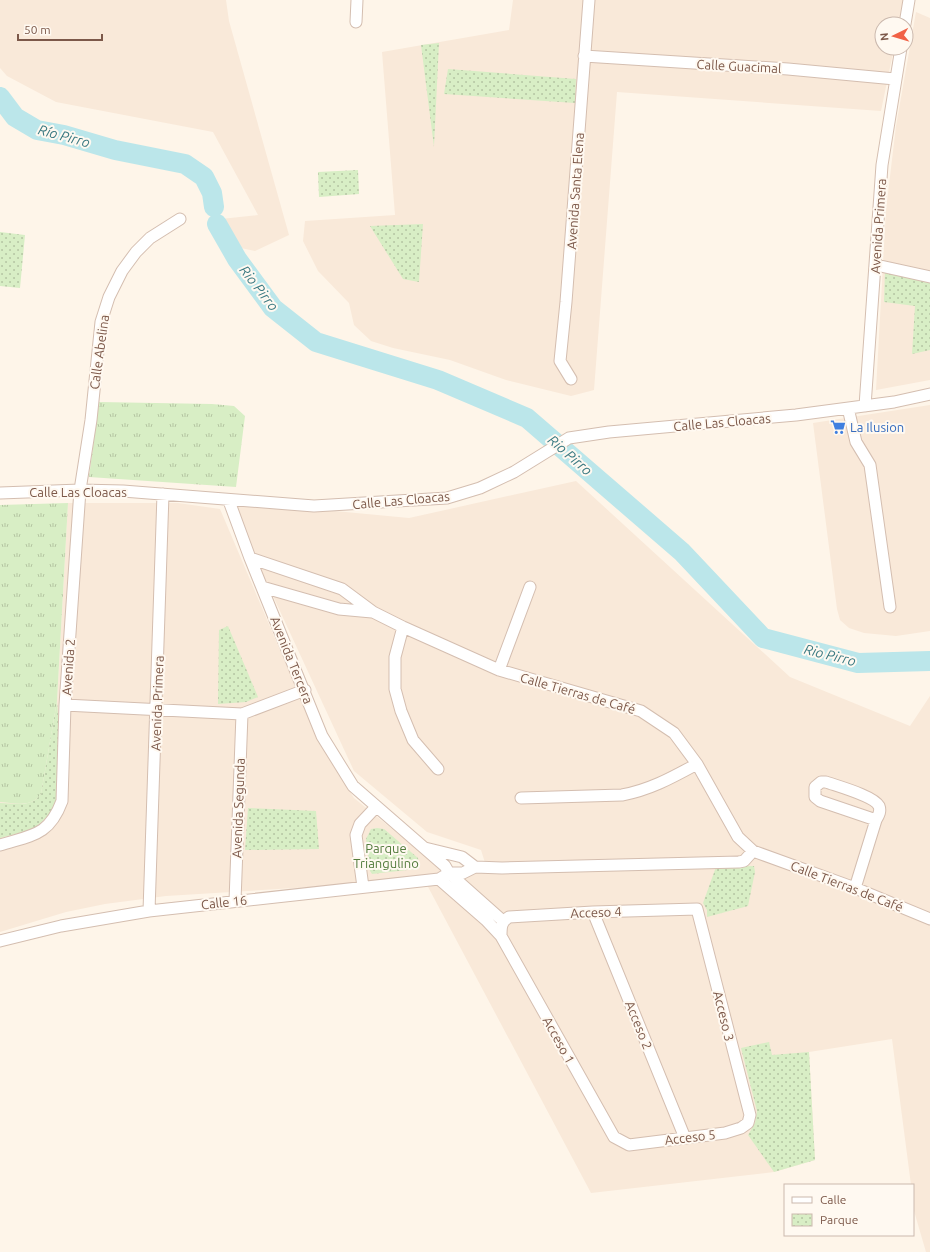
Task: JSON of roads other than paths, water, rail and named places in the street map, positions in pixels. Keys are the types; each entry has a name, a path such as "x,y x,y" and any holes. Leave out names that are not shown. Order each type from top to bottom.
{"street":[{"path":"356,22 357,0"},
{"name":"Avenida Santa Elena","path":"571,379 560,361 572,236 589,0"},
{"path":"907,16 910,0"},
{"name":"Calle Guacimal","path":"584,56 788,69 895,79"},
{"name":"Avenida Primera","path":"865,406 882,165 899,56"},
{"name":"Calle Abelina","path":"80,490 91,420 101,322 109,297 122,271 136,252 150,238 180,220"},
{"path":"876,265 930,277"},
{"name":"Calle Las Cloacas","path":"0,493 80,490 163,494 229,501 314,506 447,498 480,488 514,472 542,453 569,438 609,432 754,420 865,406 930,394"},
{"path":"848,408 856,442 870,465 890,607"},
{"name":"Avenida 2","path":"0,845 37,833 48,827 56,815 62,801 65,705 80,490"},
{"name":"Avenida Primera","path":"149,911 157,709 163,494"},
{"name":"Avenida Tercera","path":"229,501 250,558 305,690 322,736 353,786 445,866 444,876"},
{"name":"Calle Tierras de Café","path":"250,558 342,589 373,612 499,670 641,711 674,733 697,764 738,837 753,851 855,888 930,919"},
{"name":"Calle Tierras de Café","path":"262,587 339,609 373,612"},
{"path":"499,670 530,587"},
{"path":"403,627 395,657 395,689 400,711 413,740 438,768"},
{"path":"65,705 242,714 305,690"},
{"name":"Avenida Segunda","path":"235,901 242,714"},
{"path":"521,798 622,795 638,792 664,782 697,764"},
{"path":"855,888 876,820 880,813 879,807 872,800 826,782 821,782 815,788 814,797 820,801 876,820"},
{"path":"363,887 356,835 360,824 376,807"},
{"path":"422,847 462,857 475,867 502,868 739,862 744,861 753,851"},
{"name":"Calle 16","path":"0,941 62,926 149,911 363,887 463,873 475,867"},
{"path":"444,876 486,920 502,928"},
{"path":"444,876 502,928"},
{"name":"Acceso 4","path":"502,928 509,917 593,912 697,909"},
{"name":"Acceso 3","path":"697,909 750,1115 748,1123"},
{"name":"Acceso 2","path":"593,912 685,1138"},
{"name":"Acceso 1","path":"502,928 614,1137 629,1145"},
{"name":"Acceso 5","path":"629,1145 725,1133 741,1128 748,1123"}],"waterway":[{"name":"Río Pirro","path":"0,97 15,117 37,130 64,135 115,150 185,164 204,177 212,193 214,207"},
{"name":"Río Pirro","path":"0,107 7,106"},
{"name":"Rio Pirro","path":"217,224 237,259 273,308 316,342 438,380 527,418 682,552 763,638 858,663 930,661"}],"place":[{"name":"La Ilusion","path":"838,427"}],"park label":[{"name":"Parque Triangulino","path":"386,856"}]}
